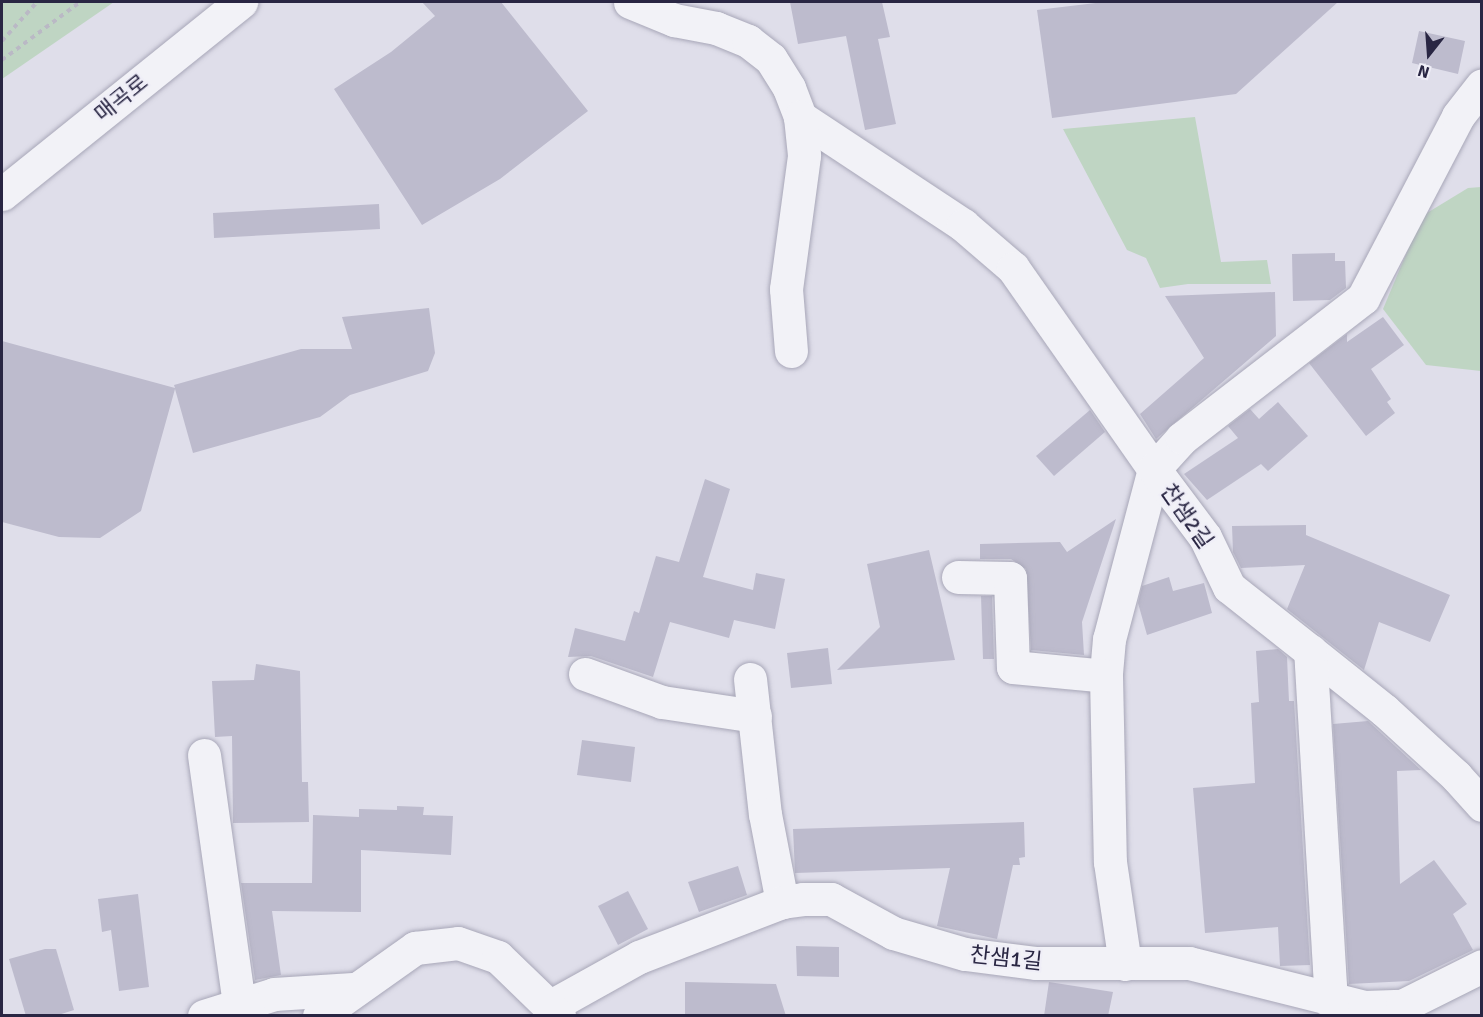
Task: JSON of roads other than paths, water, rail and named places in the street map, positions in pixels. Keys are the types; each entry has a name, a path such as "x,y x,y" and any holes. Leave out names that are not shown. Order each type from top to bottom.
{"street":[{"name":"매곡로","path":"2,194 241,2"},
{"path":"630,2 674,20 716,28 748,41 771,59 789,88 800,117 804,155 786,289 791,351"},
{"name":"찬샘2길","path":"1482,85 1458,116 1363,298 1182,438 1154,469 1205,537 1229,587 1384,710 1456,776 1482,805"},
{"path":"800,117 963,225 1012,268 1154,469 1109,639 1107,676 1110,862 1125,964"},
{"path":"958,577 1010,578 1013,667 1107,676"},
{"path":"1310,651 1331,1002"},
{"path":"585,674 662,702 754,716"},
{"path":"750,679 765,814 782,902"},
{"path":"204,755 239,1003"},
{"name":"찬샘1길","path":"555,1011 639,957 782,902 831,899 893,933 965,954 1036,963 1189,963 1244,974 1331,1002 1364,1007 1402,1006 1482,966"},
{"path":"319,1016 353,989 415,948 458,943 498,957 555,1011"},
{"path":"204,1016 239,1003 274,994 353,989"}]}
